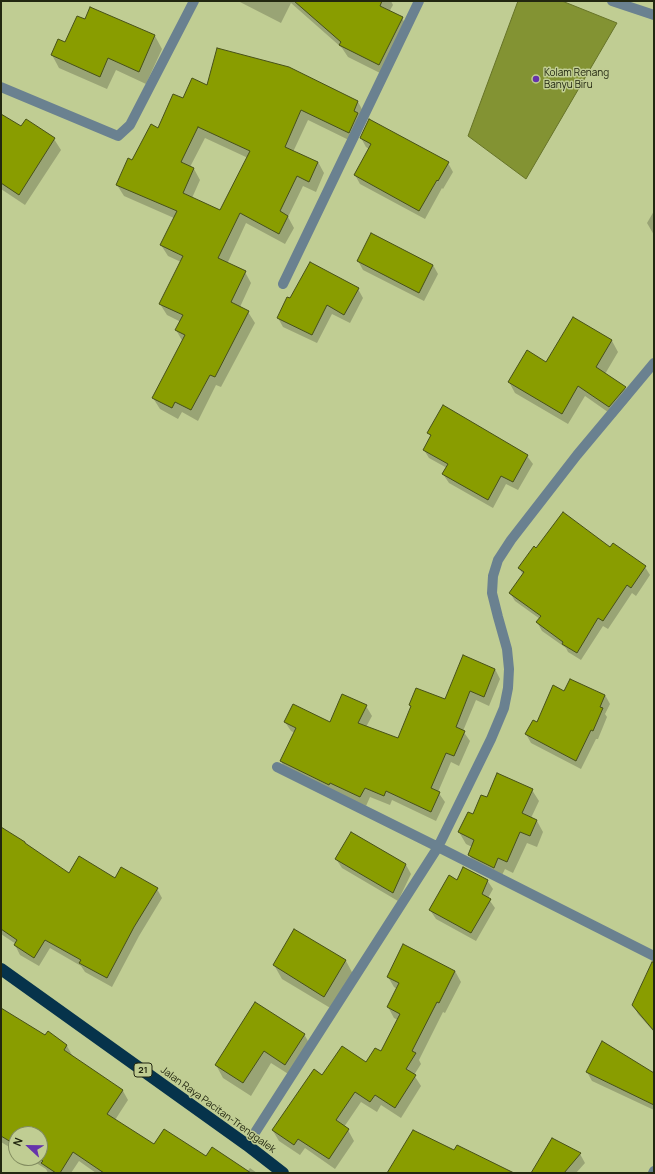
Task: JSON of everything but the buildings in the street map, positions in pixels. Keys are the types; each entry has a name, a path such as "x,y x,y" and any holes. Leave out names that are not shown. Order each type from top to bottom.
{"highway":[{"name":"Jalan Raya Pacitan-Trenggalek","path":"1,969 247,1145 283,1173"}],"street":[{"path":"1,87 118,136 130,125 194,1"},
{"path":"283,284 419,1"},
{"path":"612,1 654,16"},
{"path":"247,1145 438,847 504,708 510,669 507,649 492,593 493,576 498,560 511,540 577,455 654,363"},
{"path":"277,767 654,956"}],"shaded area":[{"name":"Kolam Renang Banyu Biru","path":"518,1 562,1 617,23 526,179 468,136"}],"place":[{"name":"Kolam Renang Banyu Biru","path":"536,79"}]}
